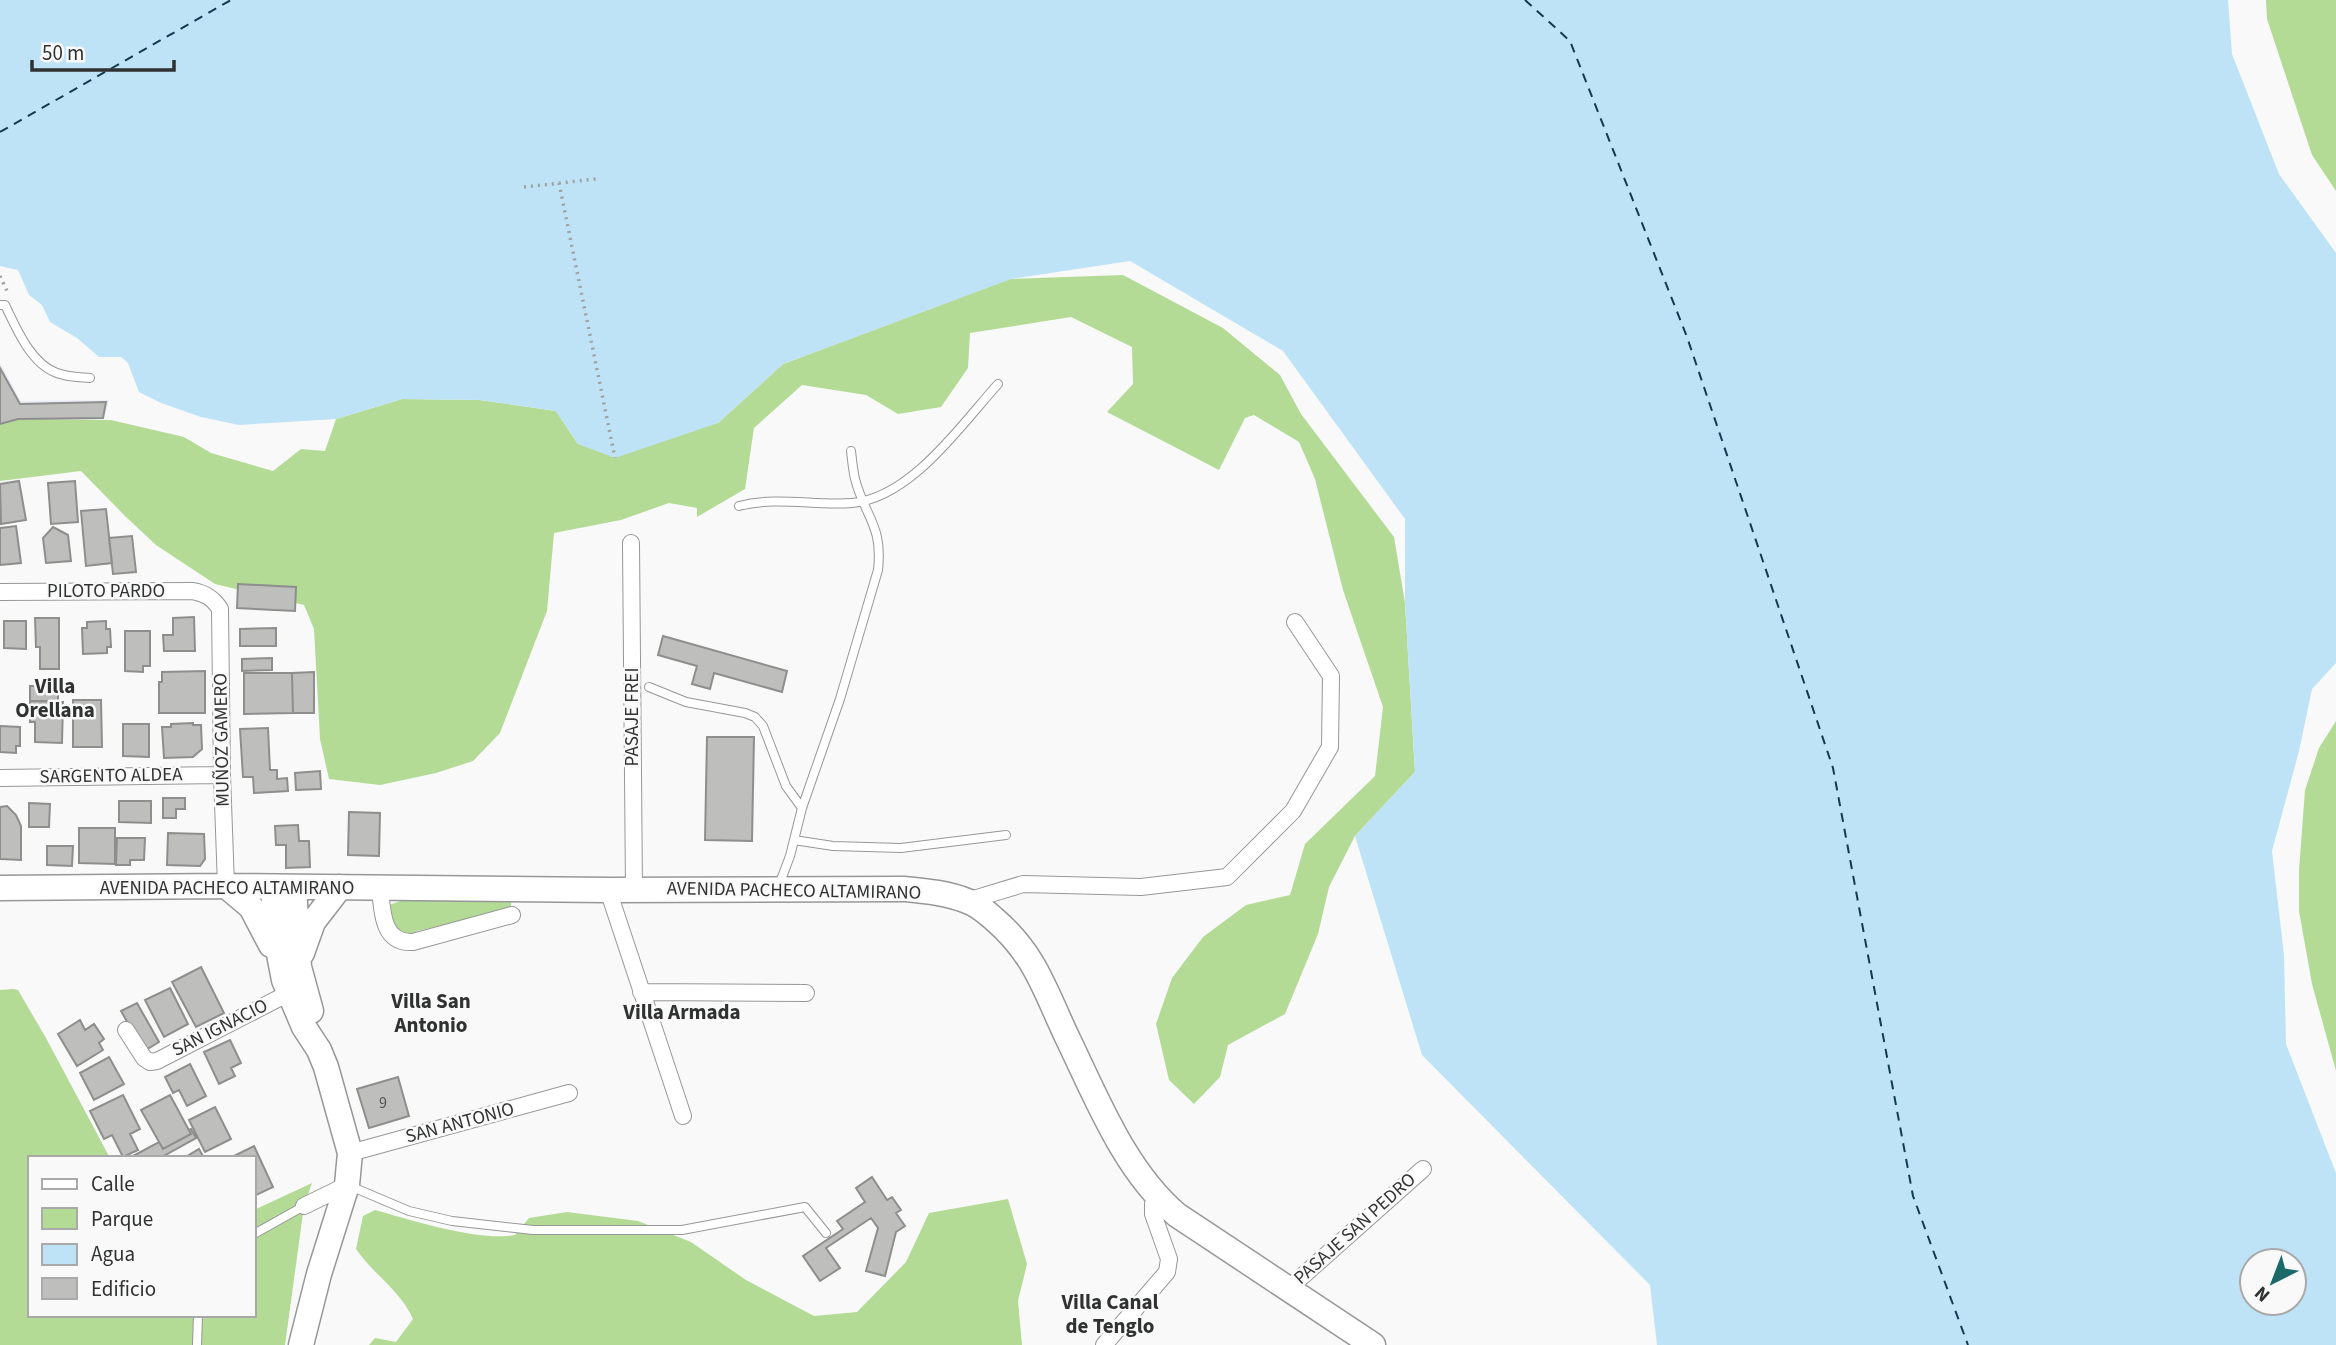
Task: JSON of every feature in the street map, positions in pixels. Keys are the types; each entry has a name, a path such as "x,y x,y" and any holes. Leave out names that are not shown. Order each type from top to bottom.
{"main road":[{"name":"AVENIDA PACHECO ALTAMIRANO","path":"0,888 226,886 608,890 904,889 967,901 1001,925 1031,959 1110,1124 1131,1161 1157,1196 1177,1214 1373,1345"},
{"path":"226,886 256,914 290,966"},
{"path":"319,1050 304,1027 289,993 290,966 302,949 313,922 341,887"},
{"path":"284,888 276,939 315,1022 319,1050 351,1153 347,1185 318,1274 302,1345"}],"street":[{"name":"PASAJE FREI","path":"631,544 634,890"},
{"name":"PILOTO PARDO","path":"0,592 192,591 210,597"},
{"name":"MUÑOZ GAMERO","path":"210,597 220,609 226,886"},
{"path":"967,901 1023,884 1141,887 1227,877 1293,811 1330,747 1331,676 1296,622"},
{"name":"SARGENTO ALDEA","path":"0,778 222,775"},
{"path":"380,887 386,928 393,937 403,943 413,943 512,915"},
{"path":"608,890 683,1116"},
{"path":"641,992 806,993"},
{"name":"SAN IGNACIO","path":"126,1030 144,1058 150,1062 157,1061 289,993"},
{"name":"SAN ANTONIO","path":"351,1153 569,1093"},
{"name":"PASAJE SAN PEDRO","path":"1288,1289 1423,1169"},
{"path":"303,1206 347,1185"},
{"path":"1104,1345 1167,1272 1169,1259 1152,1210 1157,1196"}],"lane":[{"path":"0,305 5,305 30,350 43,364 55,373 90,378"},
{"path":"739,506 765,502 849,503 880,497 916,472 934,455 998,384"},
{"path":"778,889 787,867 802,808 840,699 878,570 878,532 855,479 851,451"},
{"path":"649,687 686,702 755,717 763,726 786,786 802,808"},
{"path":"794,840 859,848 901,848 1006,835"},
{"path":"347,1185 410,1212 452,1221 533,1230 682,1230 805,1207 826,1233"},
{"path":"256,1233 303,1206"},
{"path":"197,1345 198,1317"}],"path":[{"path":"524,187 596,178"},
{"path":"559,183 615,458"}],"shaded area":[{"path":"0,363 21,401 109,400 104,419 18,420 0,426"}],"green space":[{"path":"2266,0 2336,0 2336,191 2312,155 2267,19"},
{"path":"1123,275 1223,328 1280,375 1301,414 1394,537 1405,603 1415,772 1355,836 1329,887 1318,934 1285,1014 1228,1045 1220,1077 1194,1104 1169,1080 1156,1024 1172,978 1203,937 1246,905 1290,895 1305,844 1375,776 1383,707 1343,590 1315,479 1299,442 1254,415 1245,418 1219,470 1107,412 1133,384 1132,347 1071,317 970,333 968,368 941,407 898,414 866,395 802,385 754,428 745,489 697,517 697,508 669,503 621,520 554,533 547,611 500,733 473,761 436,773 380,785 329,779 320,739 314,629 304,605 215,584 156,545 81,471 0,481 0,424 18,419 111,420 184,437 211,453 273,471 301,449 325,451 336,419 402,399 480,400 556,411 578,444 718,423 783,364 1010,279"},
{"path":"2336,721 2336,1071 2312,984 2299,911 2299,870 2305,790 2319,748"},
{"path":"409,898 511,899 511,910 417,931 412,935 395,935 389,905"},
{"path":"0,990 18,990 109,1156 28,1156 28,1317 256,1317 256,1209 312,1183 304,1206 285,1345 0,1345"},
{"path":"1008,1199 1027,1264 1018,1301 1022,1345 369,1345 375,1338 396,1342 413,1319 394,1291 356,1249 363,1216 375,1210 445,1229 500,1236 515,1235 529,1218 567,1212 638,1221 691,1242 746,1280 814,1316 857,1312 906,1262 929,1213"}],"water":[{"path":"0,0 2228,0 2232,54 2279,174 2336,253 2336,663 2312,689 2299,751 2272,851 2284,955 2286,1044 2336,1173 2336,1345 1657,1345 1650,1285 1422,1055 1355,836 1415,772 1405,603 1405,519 1283,351 1130,261 1011,279 783,364 718,423 615,458 578,444 556,411 480,400 402,399 336,419 239,425 201,417 139,392 128,363 121,357 99,357 77,338 50,322 42,305 29,295 18,270 0,266"}],"building":[{"path":"0,368 20,404 106,402 103,418 18,419 0,424"},
{"path":"19,481 26,520 1,524 0,484"},
{"path":"75,481 78,522 51,524 48,483"},
{"path":"106,509 112,563 86,566 81,511"},
{"path":"16,526 21,563 0,565 0,528"},
{"path":"53,527 68,535 71,561 46,563 43,538"},
{"path":"132,536 136,572 113,574 109,538"},
{"path":"238,584 296,587 295,611 237,608"},
{"path":"194,617 195,651 164,651 163,635 173,635 173,618"},
{"path":"35,618 59,618 59,669 40,669 40,647 36,647"},
{"path":"4,621 26,621 26,649 4,648"},
{"path":"106,621 106,629 110,629 111,647 107,647 107,653 83,654 82,628 87,628 87,622"},
{"path":"276,628 276,646 240,646 240,629"},
{"path":"125,631 150,631 150,666 143,666 143,672 125,671"},
{"path":"663,636 787,671 782,692 714,673 710,689 692,684 697,666 658,655"},
{"path":"272,658 272,670 242,671 242,659"},
{"path":"205,671 205,713 159,713 159,682 162,682 162,672"},
{"path":"314,672 314,713 293,713 292,673"},
{"path":"244,673 292,673 293,713 244,714"},
{"path":"30,686 58,686 58,701 30,701"},
{"path":"73,700 101,700 102,747 73,747"},
{"path":"30,701 63,702 62,743 35,742 35,722 30,722"},
{"path":"193,723 201,725 202,749 193,757 164,758 162,727"},
{"path":"123,724 149,724 149,757 123,756"},
{"path":"0,726 20,727 20,746 16,746 16,753 0,752"},
{"path":"268,728 270,770 277,770 277,779 287,778 288,791 254,793 253,777 243,777 240,729"},
{"path":"707,737 754,737 752,841 705,840"},
{"path":"320,771 321,789 296,790 295,773"},
{"path":"163,798 185,798 185,809 176,809 176,818 163,818"},
{"path":"119,801 151,801 151,823 119,822"},
{"path":"29,803 50,804 49,827 29,827"},
{"path":"7,806 16,815 21,826 21,860 0,859 0,807"},
{"path":"349,812 380,813 379,856 348,855"},
{"path":"298,825 299,841 309,841 310,867 286,868 286,845 276,845 275,826"},
{"path":"79,828 115,828 115,864 79,863"},
{"path":"168,833 204,834 205,859 200,866 167,865"},
{"path":"117,838 145,838 144,860 130,860 130,865 116,865"},
{"path":"47,846 73,846 72,866 47,865"},
{"path":"201,967 224,1013 196,1027 172,982"},
{"path":"170,988 188,1024 164,1037 145,1000"},
{"path":"137,1003 159,1042 144,1051 121,1011"},
{"path":"80,1020 85,1030 94,1024 104,1039 99,1043 103,1050 77,1066 58,1034"},
{"path":"230,1040 241,1063 231,1068 235,1076 219,1084 204,1052"},
{"path":"109,1057 124,1084 94,1100 80,1073"},
{"path":"190,1064 206,1096 187,1106 179,1090 173,1093 165,1077"},
{"path":"398,1077 409,1116 369,1128 357,1089"},
{"path":"123,1095 140,1129 130,1134 138,1150 122,1156 112,1135 104,1139 90,1111"},
{"path":"170,1095 191,1134 163,1149 141,1110"},
{"path":"215,1107 231,1139 205,1152 189,1120"},
{"path":"191,1129 196,1138 164,1156 133,1156 159,1142 163,1149 191,1134"},
{"path":"254,1146 273,1187 256,1195 256,1156 234,1156"},
{"path":"199,1149 203,1156 187,1156"},
{"path":"872,1177 887,1200 892,1197 901,1210 896,1213 905,1226 896,1232 885,1276 866,1271 878,1228 871,1218 826,1248 840,1268 820,1281 803,1256 843,1229 837,1221 865,1202 856,1188"}],"ferry route":[{"path":"0,132 231,0"},
{"path":"1525,0 1570,41 1687,337 1833,768 1913,1196 1968,1345"}],"district":[{"name":"Villa Orellana","path":"55,698"},
{"name":"Villa Armada","path":"682,1012"},
{"name":"Villa San Antonio","path":"431,1013"},
{"name":"Villa Canal de Tenglo","path":"1110,1314"}]}
